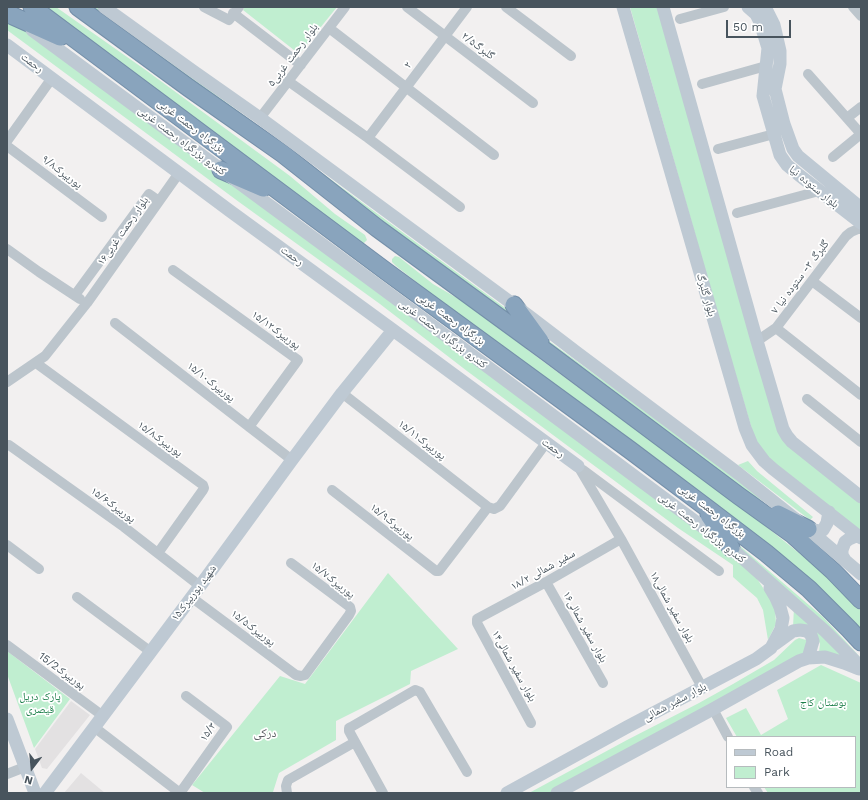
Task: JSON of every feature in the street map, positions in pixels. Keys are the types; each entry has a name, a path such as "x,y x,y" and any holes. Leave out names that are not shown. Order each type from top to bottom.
{"highway":[{"name":"بزرگراه رحمت غربی","path":"32,7 387,272 701,503 766,553 809,589 849,628 861,642"},
{"path":"78,7 282,154 405,249 792,534 833,571 861,600"},
{"path":"10,14 88,49"},
{"path":"221,170 288,198"},
{"path":"362,253 372,251 376,248 380,238 377,228"},
{"path":"387,272 386,266 390,256 394,252 405,249"},
{"path":"514,305 548,353"},
{"path":"739,496 808,529"},
{"path":"701,503 731,548"}],"street":[{"path":"104,7 192,72 260,118 514,305 739,474 808,529 861,574"},
{"path":"204,7 234,13 301,65"},
{"name":"بلوار رحمت غربی۵","path":"260,118 344,7"},
{"name":"گلبرگ۲/۵","path":"407,7 533,103"},
{"name":"۲","path":"368,138 467,7"},
{"path":"506,7 571,56"},
{"name":"بلوار گلبرگ","path":"623,7 747,434 764,461 859,536"},
{"path":"663,7 783,429 792,442 861,497"},
{"path":"680,19 724,7"},
{"name":"بلوار ستوده نیا","path":"748,7 756,14 760,22 768,48 763,96 780,155 787,165 861,223"},
{"name":"بلوار ستوده نیا","path":"765,7 774,24 780,51 780,64 775,89 792,149 798,156 861,208"},
{"path":"853,7 861,16"},
{"name":"کندرو بزرگراه رحمت غربی","path":"10,14 731,548 825,631 861,667"},
{"path":"329,28 494,155"},
{"name":"رحمت","path":"7,44 230,211 578,466"},
{"path":"702,84 766,66"},
{"path":"808,74 861,134 833,157"},
{"path":"7,141 52,78"},
{"path":"288,81 368,138 460,207"},
{"path":"847,118 861,107"},
{"path":"718,149 774,134"},
{"name":"پوربیرک۹/۸","path":"7,146 102,217"},
{"name":"بلوار رحمت غربی۱۶","path":"9,377 36,363 45,356 87,303 180,173"},
{"path":"737,213 819,191"},
{"path":"74,295 149,194 159,201"},
{"name":"گلبرگ ۳- ستوده نیا ۷","path":"757,341 776,328 846,236 851,232 861,229"},
{"path":"7,249 87,303"},
{"name":"پوربیرک۱۵/۱۲","path":"173,270 298,360 249,427"},
{"path":"812,281 861,318"},
{"name":"پوربیرک۱۵/۱۰","path":"115,324 292,460"},
{"path":"776,328 861,395"},
{"name":"شهید پوربیرک۱۵","path":"45,793 342,393 392,330"},
{"name":"پوربیرک۱۵/۸","path":"36,363 203,485 203,490 158,553"},
{"name":"پوربیرک۱۵/۱۱","path":"342,393 488,507"},
{"path":"807,399 861,442"},
{"path":"488,507 494,509 500,506 546,443"},
{"name":"پوربیرک۱۵/۶","path":"9,445 124,527 200,586"},
{"path":"578,466 719,571"},
{"name":"بلوار سفیر شمالی۱۸","path":"578,466 621,539 702,687"},
{"name":"پوربیرک۱۵/۹","path":"332,490 436,571 439,571 488,507"},
{"path":"808,529 819,531 823,530 827,523 829,512"},
{"path":"845,560 842,555 845,542 859,536"},
{"name":"سفیر شمالی ۱۸/۲","path":"476,621 477,619 621,539"},
{"path":"7,545 39,569"},
{"name":"پوربیرک۱۵/۷","path":"291,563 350,607 351,611 305,675 301,676"},
{"name":"بلوار سفیر شمالی","path":"507,793 627,727 756,659 771,648 781,629 783,618 776,598 761,575"},
{"name":"بلوار سفیر شمالی۱۶","path":"546,582 603,683"},
{"path":"77,597 151,652"},
{"name":"پوربیرک۱۵/۵","path":"191,597 296,675 301,676"},
{"name":"بلوار سفیر شمالی۱۴","path":"476,621 531,722"},
{"path":"771,648 793,630 807,631 811,635 813,641 808,658"},
{"name":"پوربیرک15/2","path":"7,645 103,716"},
{"path":"557,793 573,789 798,661 808,658 824,657 861,670"},
{"path":"383,793 349,731 349,728 415,690 420,692 467,772"},
{"name":"۱۵/۳","path":"180,793 227,727 186,696"},
{"path":"714,709 728,736"},
{"path":"7,719 11,743 25,767 35,793"},
{"path":"94,728 180,793"},
{"path":"287,793 286,786 288,780 355,742"},
{"path":"7,774 25,767"}],"shaded area":[{"path":"71,701 90,715 47,769 42,768 35,749"},
{"path":"81,773 105,793 64,793"}],"green space":[{"path":"42,7 56,7 147,71 290,176 335,214 365,235 367,240 363,244 356,240"},
{"path":"91,7 97,7 508,310 506,313"},
{"path":"245,7 337,7 299,54 243,10"},
{"path":"630,7 658,7 774,420 861,501 861,533 776,466 756,443"},
{"path":"7,18 639,482 754,574 775,607 776,624 768,640 763,610 757,598 733,577 733,565 678,528 467,371 380,304 239,202 7,30"},
{"path":"395,256 399,257 433,284 469,305 498,325 529,351 743,508 825,574 861,611 861,632 396,266 392,262 392,259"},
{"path":"538,333 769,504 755,497 547,344"},
{"path":"748,461 757,471 813,517 810,520 738,465"},
{"path":"734,541 823,617 861,658 735,546"},
{"path":"388,573 458,649 411,671 410,684 336,721 336,740 279,773 272,793 205,793 192,785 280,676 305,684"},
{"path":"794,607 843,656 819,652 820,644 817,636 793,627"},
{"path":"799,638 806,640 809,644 807,651 549,793 529,793 733,684 774,660"},
{"name":"پارک دریل قیصری","path":"7,651 70,699 34,748 7,674"},
{"name":"بوستان کاج","path":"821,665 861,683 861,793 768,793 765,788 856,788 856,736 736,736 726,718 746,708 761,735 788,719 777,690"}],"district":[{"name":"درکی","path":"265,733"}]}
